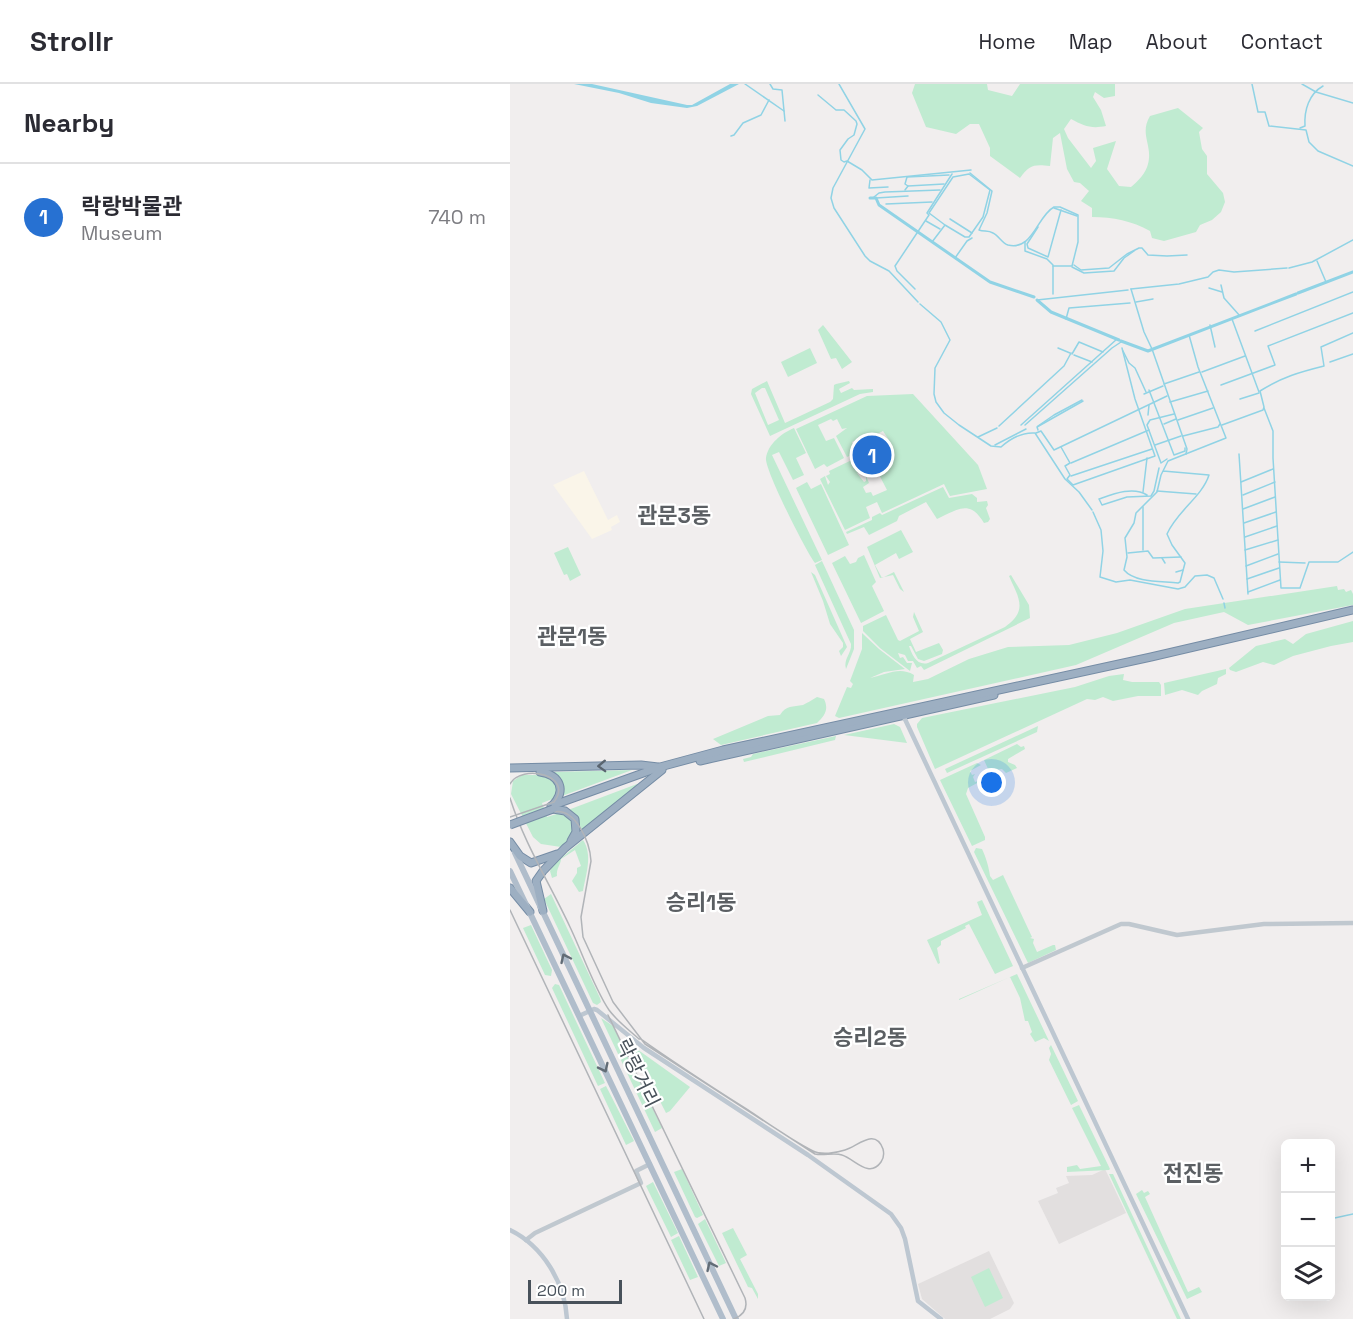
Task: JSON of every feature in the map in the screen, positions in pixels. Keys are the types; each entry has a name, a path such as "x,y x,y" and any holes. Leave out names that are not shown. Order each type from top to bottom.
{"highway":[{"path":"1182,652 1353,610"},
{"path":"510,822 661,769 723,750 1353,615"},
{"path":"510,770 641,765 661,769"},
{"path":"510,842 520,856 531,863 562,850 661,769"},
{"path":"510,770 552,775 559,784 560,791 552,808"},
{"path":"543,911 536,881 576,832 575,819 565,810 552,808"},
{"path":"510,888 530,912"}],"main road":[{"path":"902,712 1188,1319"},
{"name":"락랑거리","path":"510,842 736,1319"},
{"name":"락랑거리","path":"510,871 723,1319"},
{"path":"579,1016 597,1010 644,1048 808,1155 891,1214 901,1228 905,1239 918,1301 941,1319"},
{"path":"510,1230 526,1240 555,1275 563,1296 567,1319"}],"street":[{"path":"1022,968 1121,924 1177,935 1264,924 1353,923"},
{"path":"526,1240 536,1233 641,1183 636,1171 650,1164"}],"shaded area":[{"path":"584,471 608,520 617,515 620,522 611,527 612,530 592,539 553,485"},
{"path":"1105,1169 1126,1213 1059,1244 1038,1201 1058,1193 1056,1188 1069,1183 1066,1176 1092,1175"},
{"path":"989,1251 1014,1303 1010,1309 990,1319 945,1319 922,1299 918,1284"}],"green space":[{"path":"915,84 987,84 988,90 1012,96 1020,84 1115,84 1115,96 1104,98 1095,92 1093,97 1101,110 1106,126 1088,126 1071,119 1064,129 1068,138 1091,168 1096,161 1093,148 1116,141 1107,169 1119,186 1131,187 1144,174 1148,164 1146,128 1150,116 1178,108 1203,128 1199,132 1202,149 1207,156 1207,174 1223,193 1225,202 1221,212 1212,220 1200,225 1196,232 1164,241 1152,238 1150,231 1129,222 1092,217 1092,208 1081,201 1089,191 1080,183 1074,182 1067,169 1060,133 1053,138 1050,166 1032,166 1020,178 990,156 990,148 979,124 970,124 956,134 926,127 912,93"},
{"path":"823,325 852,362 842,369 836,358 831,359 818,330"},
{"path":"810,348 817,363 788,377 781,362"},
{"path":"767,381 785,423 830,402 833,399 836,384 849,381 850,383 839,389 841,393 852,388 854,390 873,389 873,392 860,394 770,436 751,394 752,389","holes":["765,388 779,420 768,425 755,393"]},
{"path":"913,394 978,465 987,489 950,496 944,484 882,513 877,502 866,507 870,518 845,530 820,479 825,476 828,485 830,482 826,476 830,474 829,471 858,457 861,461 859,464 861,462 867,474 864,475 861,471 857,473 864,482 866,476 869,483 863,487 866,493 871,492 873,496 887,490 873,463 890,457 892,449 890,443 883,431 873,436 871,433 867,435 866,433 852,442 856,453 847,457 836,436 847,428 842,429 837,419 833,421 831,419 818,425 826,441 834,438 844,458 827,467 824,464 815,469 796,429 867,396"},
{"path":"794,428 806,453 796,458 804,475 793,480 779,452 772,455 822,560 815,563 795,528 767,465 766,458 770,448 776,440"},
{"path":"807,482 811,489 821,484 849,545 828,555 796,488"},
{"path":"943,487 949,498 972,494 977,498 977,502 987,501 986,508 990,519 988,522 984,523 974,511 963,508 937,519 926,502 899,516 897,521 869,535 864,527 847,534 846,532 872,520 872,517 880,513 882,515"},
{"path":"901,530 913,552 899,559 896,553 875,565 882,578 880,578 867,547"},
{"path":"568,547 581,575 570,581 567,574 564,575 554,553"},
{"path":"864,555 876,582 872,586 884,611 861,623 832,563 845,556 850,564"},
{"path":"822,561 854,630 854,649 846,669 851,644 815,565"},
{"path":"811,572 815,575 847,647 841,656 839,651 843,643 830,624"},
{"path":"894,572 904,592 893,575 884,577"},
{"path":"1011,575 1029,605 1030,618 924,670 921,666 917,668 913,661 908,661 905,655 898,653 900,658 903,657 907,663 912,663 910,671 880,648 863,631 863,626 886,615 900,641 919,631 913,617 914,612 923,632 910,639 916,652 939,643 943,650 942,654 924,661 918,659 909,646 918,661 928,663 1005,627 1012,621 1017,615 1019,603 1009,576"},
{"path":"1337,586 1338,590 1344,589 1346,592 1351,590 1353,605 1248,625 1224,612 1174,623 1076,665 839,718 835,716 847,687 851,688 853,684 850,681 862,649 862,633 905,669 884,672 870,678 903,671 914,675 913,682 928,679 969,659 1008,647 1069,645 1117,633 1185,609"},
{"path":"1353,621 1353,642 1293,656 1274,665 1263,662 1236,672 1229,668 1256,646 1285,639 1293,644 1306,634"},
{"path":"1226,669 1226,674 1218,678 1217,684 1198,695 1182,690 1165,695 1164,683"},
{"path":"1124,674 1123,680 1159,682 1161,696 1138,696 1113,701 1103,697 1095,700 1087,699 935,769 917,727 922,718 1075,687 1109,676"},
{"path":"817,697 824,699 826,709 817,723 721,745 713,739 768,716 780,715 787,708 803,705"},
{"path":"894,724 900,727 907,743 844,735"},
{"path":"1038,726 1037,732 947,773 945,769"},
{"path":"836,736 835,740 744,762 743,759 753,754"},
{"path":"1017,744 1024,746 1025,749 1008,759 1008,762 1017,768 1006,773 1002,769 989,771 984,760"},
{"path":"977,763 981,765 970,771 972,775 975,774 973,777 975,782 979,782 968,788 966,794 985,840 972,846 940,780"},
{"path":"632,770 562,796 561,780 552,772"},
{"path":"522,775 548,777 556,784 555,798 542,803 547,817 563,812 569,816 575,826 572,837 561,847 541,844 533,837 511,794 513,781"},
{"path":"639,785 583,832 568,810"},
{"path":"583,840 588,852 588,865 583,891 579,892 572,881 577,868 581,866 575,850 561,859 557,876 552,878 550,871 553,865"},
{"path":"976,848 982,849 993,880 1003,875 1032,937 1030,938 1034,939 1033,943 1037,952 1053,945 1056,950 1028,963 974,852"},
{"path":"551,894 600,998 601,1002 597,1005 593,1003 544,899"},
{"path":"982,900 1013,966 995,974 969,924 965,926 966,928 941,941 941,945 937,948 940,963 938,964 927,940 982,915 977,902"},
{"path":"531,925 552,970 551,976 545,975 523,928"},
{"path":"1017,974 1049,1041 1044,1038 1035,1042 1030,1034 1032,1032 1028,1021 1025,1021 1020,998 1010,977"},
{"path":"1009,977 959,1000 959,999"},
{"path":"555,984 559,985 605,1083 598,1086 552,988"},
{"path":"601,1018 613,1026 662,1128 655,1132"},
{"path":"1051,1045 1078,1101 1071,1105 1049,1060"},
{"path":"634,1047 690,1087 670,1111 666,1113"},
{"path":"606,1086 634,1141 626,1145 600,1089"},
{"path":"1079,1105 1109,1170 1067,1172 1067,1167 1077,1165 1080,1169 1101,1166 1072,1108"},
{"path":"682,1169 703,1215 697,1218 674,1172"},
{"path":"1109,1174 1113,1174 1181,1319 1177,1319"},
{"path":"653,1182 678,1233 671,1237 646,1186"},
{"path":"1142,1190 1150,1194 1145,1197 1188,1292 1199,1287 1202,1292 1187,1299 1136,1194"},
{"path":"705,1219 726,1263 719,1266 698,1224"},
{"path":"733,1228 747,1255 740,1259 758,1294 758,1299 752,1288 748,1287 722,1233"},
{"path":"679,1236 698,1277 690,1280 671,1240"},
{"path":"989,1268 1003,1298 985,1307 971,1277"}],"water":[{"path":"574,84 592,84 692,105 730,84 739,84 697,106 687,108 651,103 619,93"}],"waterway":[{"path":"745,84 784,111"},
{"path":"770,84 773,89 782,90 785,121"},
{"path":"839,84 865,129 833,188 831,198 834,208 865,256 889,271 918,302"},
{"path":"1252,84 1258,112 1265,112 1269,126 1306,130 1309,142 1318,151 1353,166"},
{"path":"1302,84 1316,92 1353,103"},
{"path":"1300,128 1305,126 1305,114 1311,98 1323,86"},
{"path":"818,95 836,110 844,110 856,121 854,135 840,150 841,160 862,170 872,180 971,170"},
{"path":"731,136 743,123 761,115 769,100"},
{"path":"970,173 992,191 987,213 979,230 993,233 1008,245 1023,243 1034,232 1048,211 1054,207 1060,207 1078,215 1078,242 1072,266 1053,266"},
{"path":"915,289 895,266 929,215 927,213 952,174"},
{"path":"932,242 945,225 929,213 953,177 969,174 990,190 983,217 969,237 945,225"},
{"path":"905,190 908,186 905,184 907,177 949,175"},
{"path":"870,180 869,188 888,187"},
{"path":"908,186 944,184"},
{"path":"874,197 885,192 940,190"},
{"path":"876,198 908,196"},
{"path":"870,198 876,198 879,205 990,282 1034,297"},
{"path":"886,204 932,202"},
{"path":"1054,208 1077,216"},
{"path":"1038,227 1027,244 1028,248 1048,257 1061,210"},
{"path":"950,219 972,233"},
{"path":"926,221 940,229"},
{"path":"955,258 967,241 972,238"},
{"path":"1289,268 1312,262 1353,240"},
{"path":"1025,242 1025,251 1047,259 1053,265 1053,294"},
{"path":"1074,265 1081,270 1109,268 1139,248 1142,248 1148,255 1187,255"},
{"path":"1072,267 1084,273 1114,271 1124,258 1134,251"},
{"path":"1317,261 1326,282"},
{"path":"1131,289 1179,284 1208,277 1219,270 1234,272 1287,268"},
{"path":"1298,293 1353,272"},
{"path":"1221,285 1224,298 1240,316"},
{"path":"1209,288 1222,292"},
{"path":"1131,289 1144,332 1187,449 1186,454"},
{"path":"1037,300 1128,290"},
{"path":"1255,331 1353,292"},
{"path":"1121,341 1148,351 1296,294"},
{"path":"1136,302 1153,299"},
{"path":"1037,300 1051,312 1119,340"},
{"path":"1066,319 1069,308 1130,303"},
{"path":"920,304 941,322 950,340 935,368 934,394 936,402 944,413 991,446 1001,447 1016,437 1035,433 1065,479 1079,492 1092,510"},
{"path":"1221,385 1275,365 1268,346 1353,313"},
{"path":"1232,319 1259,392"},
{"path":"1210,325 1215,347"},
{"path":"1222,425 1263,410 1260,391 1291,376 1324,366 1321,347 1353,333"},
{"path":"1163,471 1209,475 1206,483 1167,534 1185,563 1178,583 1142,579 1124,570 1127,557 1125,538 1134,523 1136,513 1157,492 1161,475 1168,461 1226,438 1198,367 1189,335"},
{"path":"1021,425 1117,339"},
{"path":"1072,354 1079,342 1103,352"},
{"path":"1025,425 1121,342"},
{"path":"1058,348 1070,353"},
{"path":"1061,447 1070,463 1065,466 1070,475 1067,479 1073,485 1155,456 1135,399 1122,348"},
{"path":"1123,351 1129,363 1135,368 1146,392"},
{"path":"999,426 1064,366 1071,353"},
{"path":"1330,362 1353,354"},
{"path":"1074,355 1092,362"},
{"path":"1202,372 1245,356"},
{"path":"1164,384 1199,372"},
{"path":"1144,394 1163,386"},
{"path":"1149,390 1174,455 1185,451 1185,448"},
{"path":"1170,402 1208,391"},
{"path":"1240,399 1259,393"},
{"path":"1036,433 1041,431 1054,450 1167,396"},
{"path":"1038,426 1082,400"},
{"path":"1038,430 1037,427 1083,401"},
{"path":"1148,415 1149,405"},
{"path":"1178,420 1213,408"},
{"path":"1264,408 1273,431 1281,588 1300,588 1309,562 1338,562 1353,552"},
{"path":"1167,459 1161,463 1147,425 1150,420 1174,414"},
{"path":"1164,424 1176,419"},
{"path":"1183,436 1218,427 1220,424"},
{"path":"978,437 997,428"},
{"path":"995,445 1026,429"},
{"path":"1071,463 1149,430"},
{"path":"1155,445 1181,436"},
{"path":"1071,476 1152,449"},
{"path":"1239,454 1248,594"},
{"path":"1143,492 1147,458"},
{"path":"1147,495 1129,491 1099,499 1102,505 1127,497 1151,496 1159,468"},
{"path":"1241,482 1273,469"},
{"path":"1243,495 1275,482"},
{"path":"1157,491 1196,494"},
{"path":"1243,509 1275,497"},
{"path":"1143,507 1143,550"},
{"path":"1093,512 1101,530 1103,551 1100,577 1116,582 1130,580 1178,589 1185,587 1195,576 1207,575 1214,578 1223,599"},
{"path":"1244,523 1276,512"},
{"path":"1245,537 1277,526"},
{"path":"1245,550 1278,540"},
{"path":"1128,553 1148,551 1153,558 1181,557"},
{"path":"1246,566 1278,554"},
{"path":"1162,558 1165,563"},
{"path":"1279,562 1305,563"},
{"path":"1247,579 1279,568"},
{"path":"1176,572 1183,570"},
{"path":"1248,592 1280,580"},
{"path":"1224,603 1225,608"},
{"path":"1335,1218 1353,1214"}],"tram line":[{"path":"510,784 524,774 534,773 552,779 558,785 559,793 554,802 510,817"},
{"path":"510,798 516,815 522,831 570,927 598,991 619,1022 639,1039 641,1039 654,1048 667,1057 694,1075 756,1115 764,1121 772,1126 780,1132 788,1137 797,1142 805,1147 816,1152 833,1153 866,1140 875,1139 883,1149 881,1162 872,1169 842,1155 815,1154 645,1044 613,1002 583,937 581,917 591,861 585,836 575,821 561,812 553,812 510,827"},
{"path":"510,910 704,1319"},
{"path":"608,1015 745,1298 744,1311 734,1319"}],"place":[{"name":"락랑박물관","path":"872,455"}],"district":[{"name":"관문3동","path":"674,515"},
{"name":"관문1동","path":"572,636"},
{"name":"승리1동","path":"701,902"},
{"name":"승리2동","path":"870,1037"},
{"name":"전진동","path":"1193,1173"}]}
